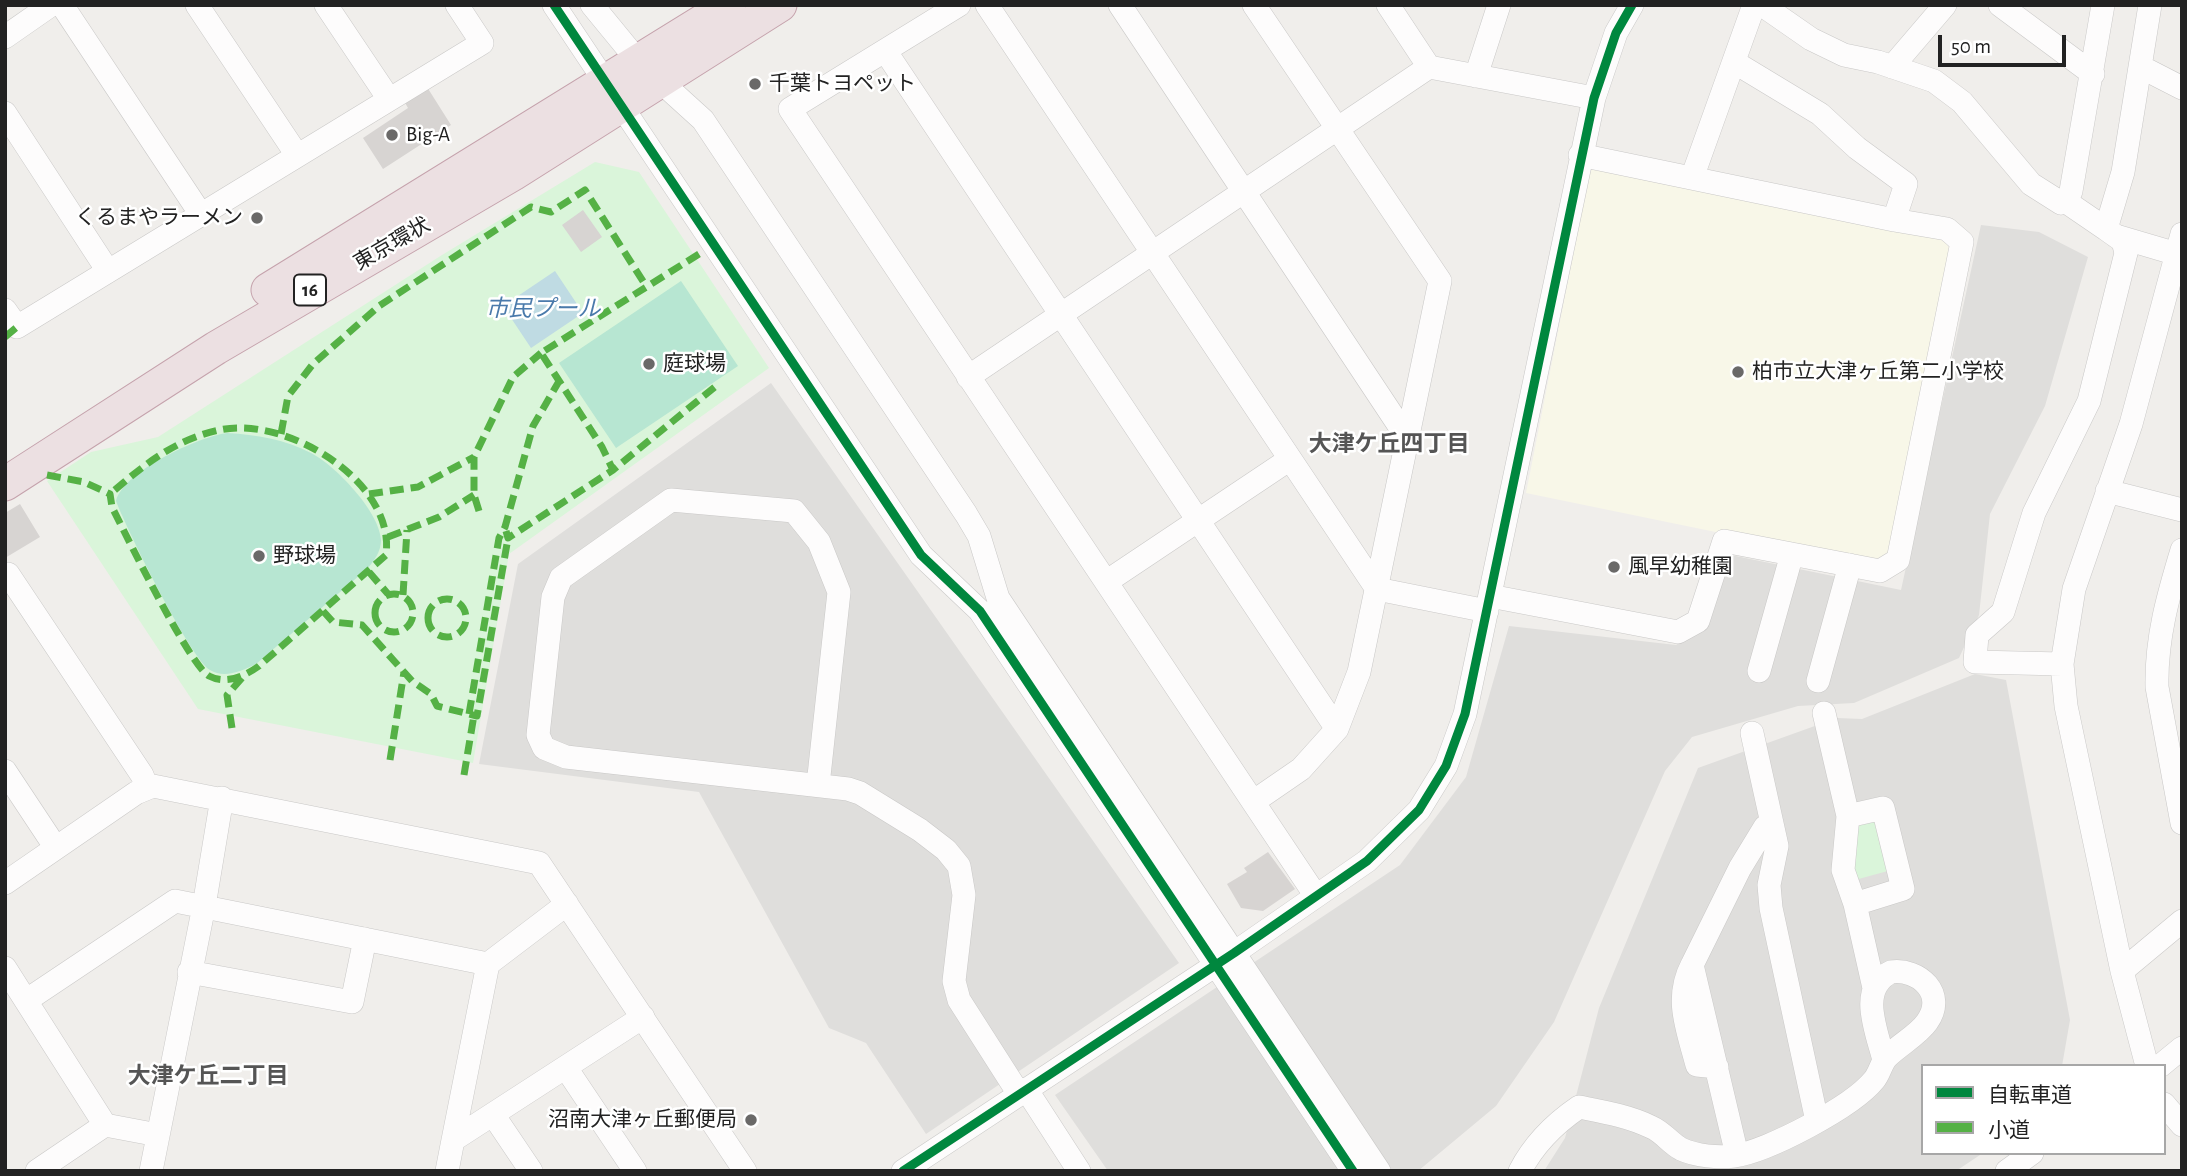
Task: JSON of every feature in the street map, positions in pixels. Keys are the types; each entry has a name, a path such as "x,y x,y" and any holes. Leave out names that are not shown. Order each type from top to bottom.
{"highway":[{"name":"東京環状","path":"649,71 730,5"},
{"name":"東京環状","path":"5,484 274,312 404,238 649,71 780,5"},
{"name":"東京環状","path":"5,461 278,283 613,94"}],"street":[{"path":"5,37 51,5"},
{"path":"62,5 200,213"},
{"path":"197,5 297,155"},
{"path":"326,5 389,100"},
{"path":"5,310 17,327 482,43 457,5"},
{"path":"554,5 921,555 980,611 1353,1171"},
{"path":"592,5 649,71 703,120 966,514 979,536 998,598 1380,1171"},
{"path":"959,5 790,109 1316,896"},
{"path":"988,5 1377,589 1678,632 1698,621 1724,541 1880,571 1898,560 1962,242 1947,229 1580,155"},
{"path":"1120,5 1408,439"},
{"path":"1253,802 1301,769 1337,729 1359,672 1440,281 1254,5"},
{"path":"1388,5 1429,68"},
{"path":"1476,76 1499,5"},
{"path":"903,1171 1316,896 1386,845 1411,820 1432,790 1457,742 1489,604 1580,155 1594,98 1616,33 1632,5"},
{"path":"1692,178 1754,5"},
{"path":"1762,5 1811,39 1844,55 1892,67 1934,82 1962,102 2031,184 2061,203 2071,191 2103,5"},
{"path":"2000,5 2093,74"},
{"path":"2111,233 2150,5"},
{"path":"1892,67 1938,8"},
{"path":"886,52 1337,729"},
{"path":"1734,62 1820,114 1857,148 1906,184 1894,220"},
{"path":"2141,67 2182,88"},
{"path":"968,377 1429,68 1594,98"},
{"path":"5,113 108,271"},
{"path":"2063,664 1975,662 1977,635 1983,627 1998,617 2006,606 2034,513 2091,396 2126,253 2123,242 2065,201"},
{"path":"2111,233 2179,244 2131,424 2074,589 2063,664 2066,706 2122,971 2146,1064"},
{"path":"1106,582 1290,459"},
{"path":"2107,491 2182,510"},
{"path":"818,785 839,592 819,542 794,511 671,500 561,578 553,597 538,735 544,748 566,757 818,785 860,793 920,830 946,850 959,866 964,895 954,981 959,1000 1079,1171"},
{"path":"2182,550 2158,635 2156,668 2157,687 2182,823"},
{"path":"1759,671 1793,554"},
{"path":"1818,681 1850,565"},
{"path":"5,576 8,574 16,585 142,775 147,787"},
{"path":"1824,713 1848,816 1843,870 1855,904 1874,988 1870,1010 1884,1060"},
{"path":"1752,733 1777,846 1770,878 1771,908 1817,1121"},
{"path":"5,771 56,848"},
{"path":"5,883 147,787 162,786 539,863 745,1171"},
{"path":"151,1171 204,906 222,798"},
{"path":"1848,816 1883,808 1903,889 1855,904"},
{"path":"1737,1155 1692,965 1740,868 1765,827 1772,823"},
{"path":"1740,868 1770,878"},
{"path":"27,1000 175,901 488,964"},
{"path":"447,1171 488,964 567,904"},
{"path":"2122,971 2182,921"},
{"path":"189,972 352,1002 365,939"},
{"path":"5,968 105,1125"},
{"path":"1520,1171 1530,1152 1557,1122 1579,1107 1621,1115 1654,1128 1681,1148 1712,1156 1737,1155 1764,1148 1817,1121 1874,1080 1884,1060 1928,1021 1932,997 1929,985 1920,976 1899,971 1884,975 1874,988"},
{"path":"453,1140 494,1116 643,1017"},
{"path":"2162,1064 2182,1048"},
{"path":"566,1069 635,1171"},
{"path":"2166,1106 2182,1125"},
{"path":"494,1116 531,1171"},
{"path":"37,1171 105,1125 158,1135"},
{"path":"2007,1171 2029,1155"}],"shaded area":[{"name":"柏市立大津ヶ丘第二小学校","path":"1591,165 1943,238 1951,251 1888,559 1876,565 1526,493"},
{"path":"1981,225 2039,232 2088,257 2045,406 1990,514 1979,615 1959,658 1854,703 1798,706 1692,737 1665,771 1554,1022 1496,1106 1418,1171 1108,1171 1055,1095 1400,865 1466,777 1509,626 1676,645 1704,625 1726,554 1901,590"},
{"path":"771,383 1179,963 926,1134 866,1043 829,1028 699,792 479,764 518,564"},
{"path":"1975,674 2006,680 2070,1020 2062,1064 1921,1064 1921,1155 1980,1155 1956,1171 1544,1171 1565,1138 1599,1008 1698,768 1837,718 1862,719"}],"green space":[{"path":"595,162 639,172 769,368 509,554 473,763 198,709 47,481 91,452 158,437 442,255"},
{"name":"庭球場","path":"681,281 738,366 616,448 559,363"},
{"name":"野球場","path":"227,433 280,441 321,459 355,490 365,503 379,529 381,544 367,569 256,664 221,674 210,670 188,642 145,563 116,501 122,490 147,467 181,448"},
{"path":"1876,816 1895,869 1855,880 1849,826"}],"water":[{"name":"市民プール","path":"555,271 583,313 531,348 503,306"}],"building":[{"path":"427,87 451,125 383,169 363,138 408,108 404,101"},
{"path":"583,210 602,237 581,252 562,225"},
{"path":"20,504 40,537 5,558 5,513"},
{"path":"1268,852 1295,889 1263,911 1241,908 1227,884 1247,872 1244,868"}],"marked path":[{"path":"281,434 288,396 313,364 379,306 531,207 551,212 585,190 646,286"},
{"path":"699,254 541,353 602,447 613,470 716,386"},
{"path":"5,337 17,327"},
{"path":"479,511 474,495 474,457 513,377 541,353"},
{"path":"469,714 499,538 505,527 533,426 558,383"},
{"path":"47,475 84,482 110,494 112,507 174,626 200,667 215,679 235,678 259,666 386,555 384,528 373,502 355,479 331,459 303,443 274,433 246,428 203,434 160,455 110,494"},
{"path":"369,494 418,487 474,457"},
{"path":"506,531 508,538 613,470"},
{"path":"388,537 439,517 474,495"},
{"path":"403,595 407,530"},
{"path":"323,611 333,622 362,625 412,681 431,694 437,706 477,716 508,538"},
{"path":"369,572 388,594"},
{"path":"394,594 407,600 413,613 407,626 394,632 381,626 375,613 381,600 394,594"},
{"path":"447,599 460,605 466,618 460,631 447,637 434,631 428,618 434,605 447,599"},
{"path":"390,760 404,672"},
{"path":"232,728 227,695 242,678"},
{"path":"464,775 474,715"}],"cycle path":[{"path":"554,5 921,555 980,611 1353,1171"},
{"path":"903,1171 1234,953 1367,861 1419,810 1446,766 1465,714 1594,98 1616,33 1632,5"}],"place":[{"name":"千葉トヨペット","path":"755,84"},
{"name":"Big-A","path":"392,135"},
{"name":"くるまやラーメン","path":"257,218"},
{"name":"庭球場","path":"649,364"},
{"name":"柏市立大津ヶ丘第二小学校","path":"1738,372"},
{"name":"野球場","path":"259,556"},
{"name":"風早幼稚園","path":"1614,567"},
{"name":"沼南大津ヶ丘郵便局","path":"751,1120"}],"district":[{"name":"大津ケ丘四丁目","path":"1389,444"},
{"name":"大津ケ丘二丁目","path":"208,1076"}]}
